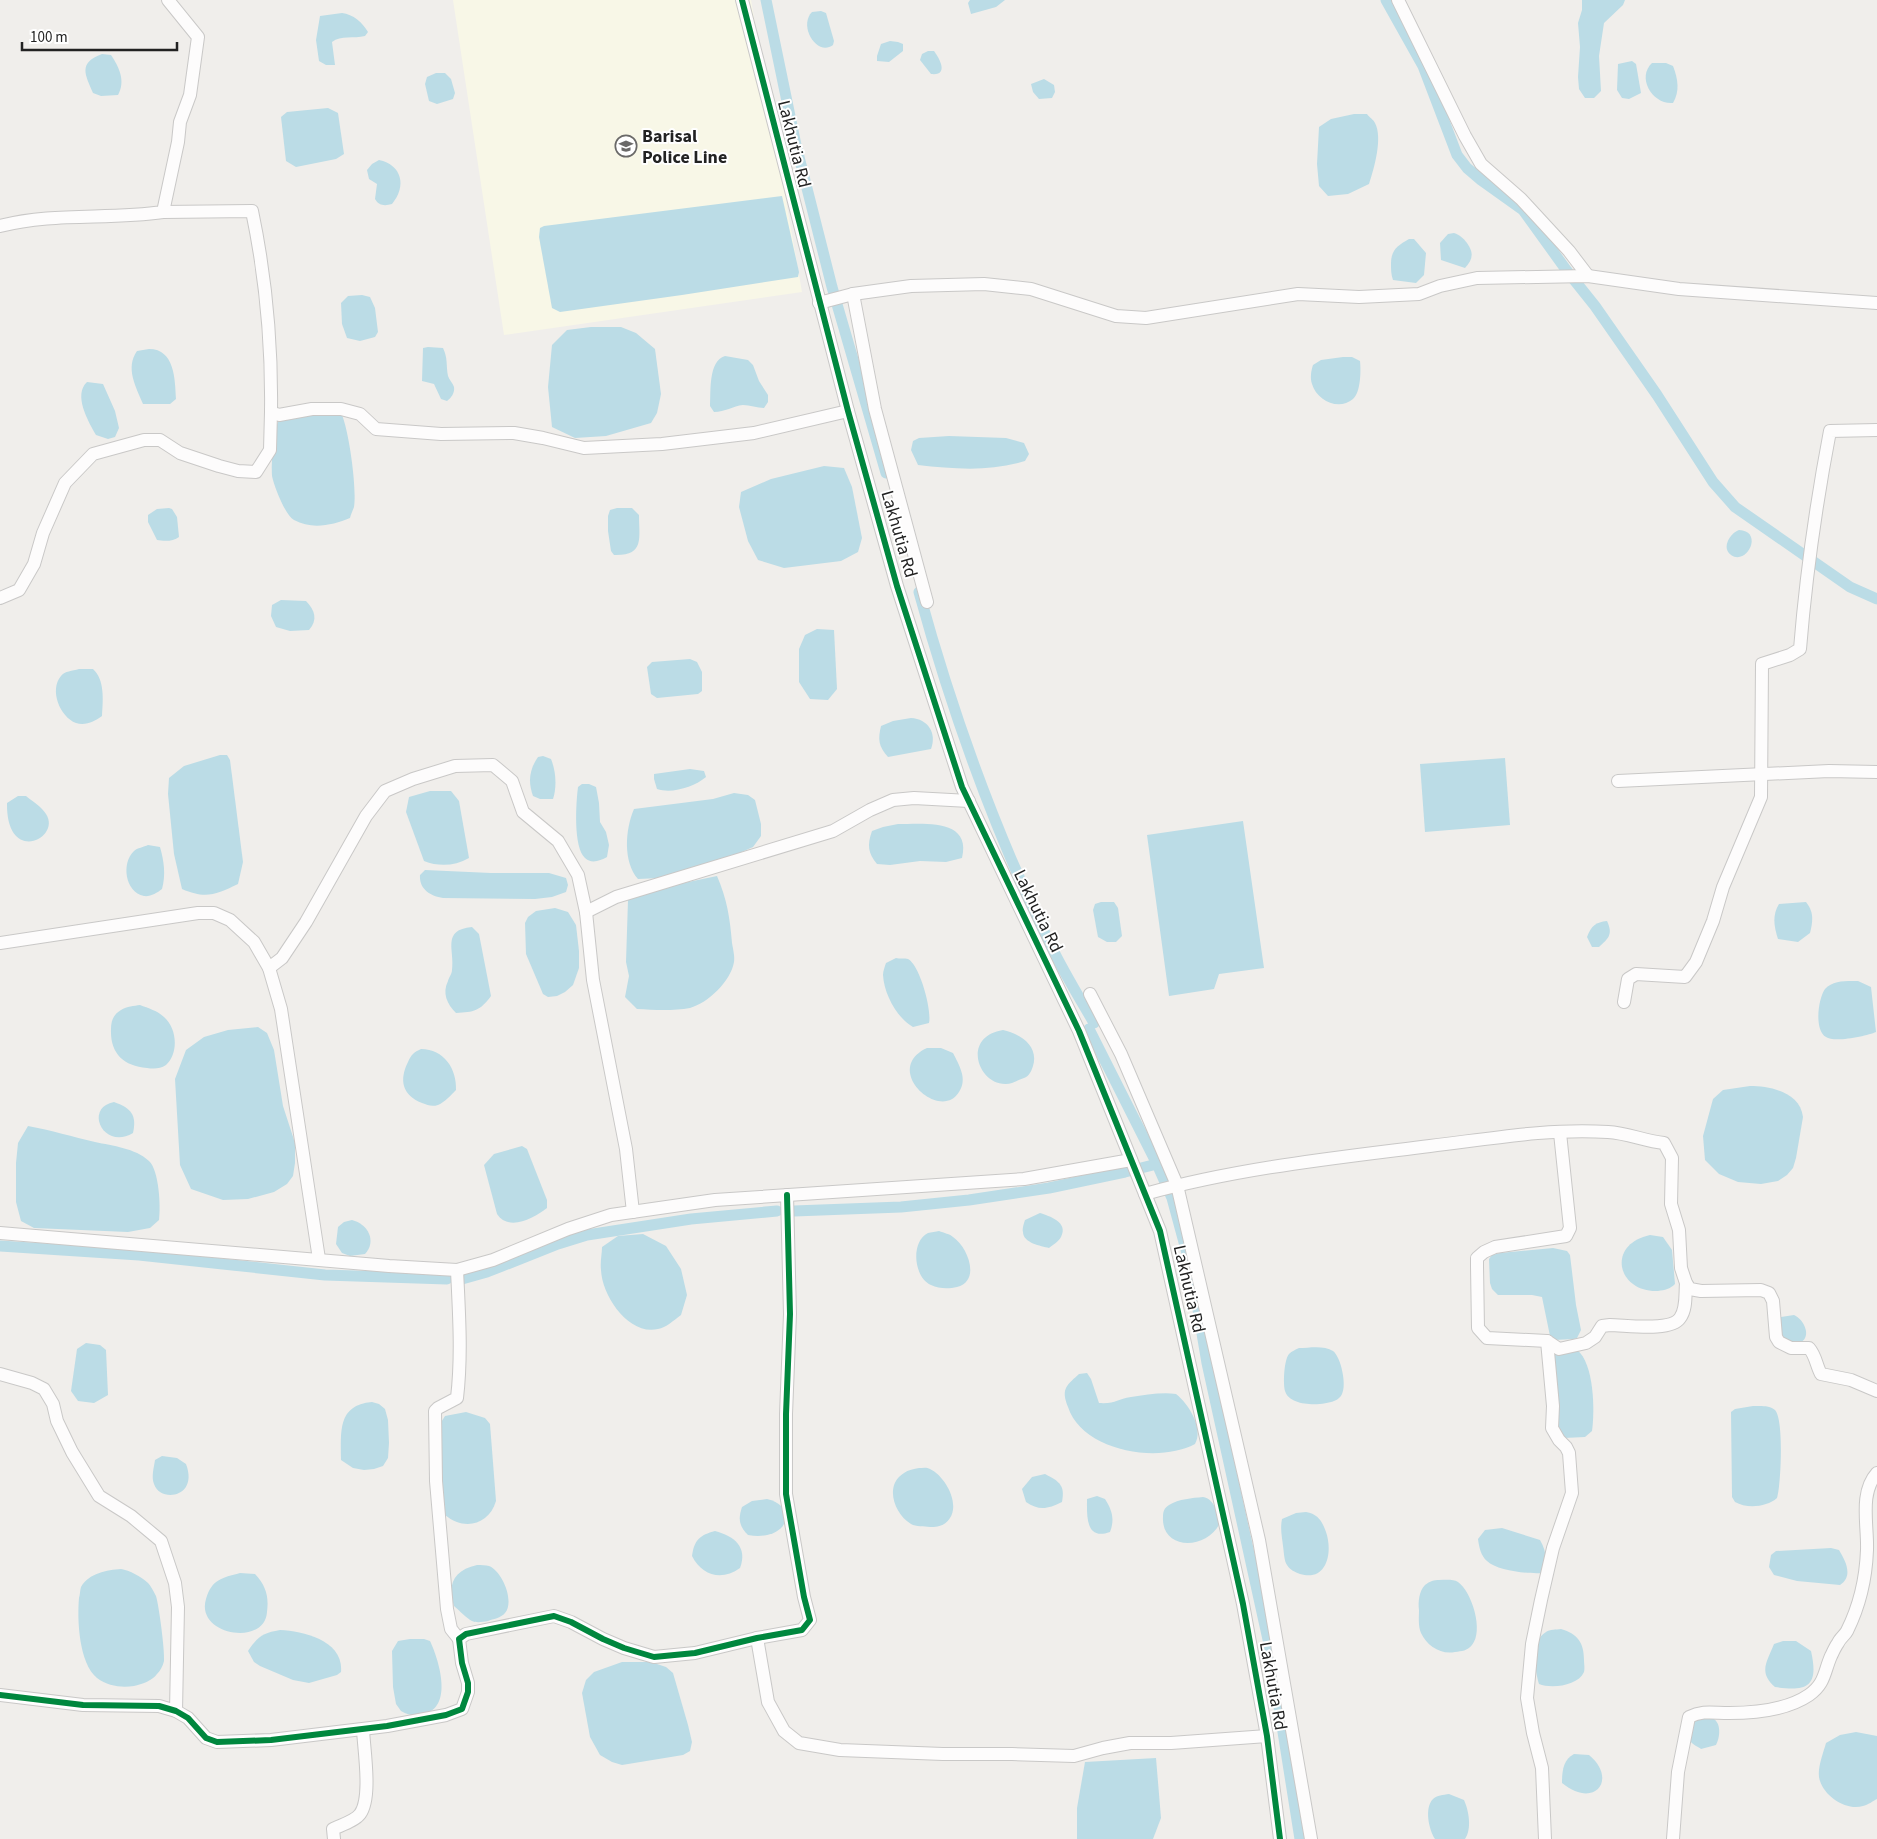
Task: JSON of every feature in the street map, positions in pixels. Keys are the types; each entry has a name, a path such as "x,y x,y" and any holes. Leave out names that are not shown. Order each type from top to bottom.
{"street":[{"path":"163,212 178,142 180,122 190,95 198,37 168,0"},
{"name":"Lakhutia Rd","path":"742,0 848,411 898,586 962,787 1079,1032 1160,1231 1243,1604 1267,1736 1280,1839"},
{"path":"1398,0 1465,136 1481,164 1521,199 1569,251 1588,276"},
{"path":"0,226 80,216 147,215 163,212 252,211 270,329 271,412 270,450 256,472 238,471 219,466 180,453 160,440 144,440 93,454 65,483 42,533 34,564 19,590 0,598"},
{"path":"819,303 853,294 912,286 984,284 1031,289 1116,316 1146,318 1298,294 1359,297 1419,294 1440,286 1477,278 1588,276 1680,289 1877,303"},
{"path":"853,294 875,409 926,602"},
{"path":"271,412 280,414 312,408 341,409 360,414 376,429 442,434 514,434 543,438 584,448 662,444 754,434 848,411"},
{"path":"1624,1002 1628,979 1636,974 1685,977 1696,962 1713,920 1723,887 1761,797 1762,664 1790,655 1800,649 1807,570 1812,546 1816,503 1830,431 1877,430"},
{"path":"269,968 282,958 306,922 366,816 384,791 413,779 455,766 493,764 512,782 523,812 558,841 578,875 586,912 593,980 626,1149 633,1212"},
{"path":"1618,782 1829,770 1877,772"},
{"path":"586,912 616,897 833,831 870,810 893,800 914,798 968,802"},
{"path":"0,943 198,914 214,914 230,920 254,942 269,968 281,1009 319,1259"},
{"path":"1090,994 1121,1054 1177,1185 1259,1540 1311,1839"},
{"path":"1145,1194 1177,1185 1251,1171 1375,1153 1522,1135 1610,1132 1646,1141 1664,1143 1672,1158 1671,1204 1679,1230 1681,1268 1690,1289 1701,1291 1761,1290 1769,1294 1773,1301 1776,1337 1779,1342 1791,1348 1809,1348 1815,1355 1816,1366 1821,1374 1851,1380 1877,1391"},
{"path":"1560,1133 1570,1228 1566,1236 1495,1248 1484,1252 1477,1258 1478,1328 1487,1338 1547,1341 1559,1348 1586,1343 1595,1337 1602,1326 1663,1326 1676,1322 1680,1319 1685,1306 1686,1283"},
{"path":"0,1233 456,1270 493,1260 577,1226 611,1215 715,1200 1024,1179 1131,1160"},
{"path":"459,1638 466,1634 554,1616 571,1622 624,1648 654,1656 695,1653 757,1638 802,1630 810,1620 804,1597 786,1494 786,1414 790,1314 787,1196"},
{"path":"0,1695 83,1705 159,1706 176,1711 188,1718 206,1738 217,1742 271,1740 363,1730 420,1721 462,1709 468,1692 468,1682 462,1663 459,1638 451,1629 448,1609 436,1481 435,1411 456,1398 460,1371 460,1340 456,1270"},
{"path":"1545,1839 1542,1768 1527,1698 1532,1644 1540,1600 1553,1548 1572,1493 1569,1453 1552,1428 1553,1406 1547,1341"},
{"path":"0,1374 32,1383 44,1389 72,1452 99,1496 131,1516 161,1541 175,1583 178,1607 176,1711"},
{"path":"1673,1839 1678,1772 1688,1717 1700,1712 1750,1713 1782,1707 1809,1695 1821,1685 1829,1660 1838,1642 1846,1632 1860,1598 1867,1551 1866,1503 1872,1479 1877,1473"},
{"path":"757,1638 768,1702 784,1731 799,1742 840,1750 1074,1756 1130,1743 1171,1743 1267,1736"},
{"path":"334,1839 333,1829 360,1815 365,1804 367,1793 363,1730"}],"shaded area":[{"name":"Barisal Police Line","path":"453,0 751,0 802,292 504,335"}],"water":[{"path":"970,0 1005,0 996,7 971,14 968,3"},
{"path":"1582,0 1625,0 1623,5 1604,23 1599,56 1601,91 1594,98 1585,98 1579,89 1580,47 1578,23 1582,10"},
{"path":"821,11 826,13 834,41 833,45 827,48 816,44 808,32 808,18 812,12"},
{"path":"342,13 357,19 368,32 365,36 343,38 332,42 335,65 326,65 319,61 316,40 320,16"},
{"path":"890,41 903,44 903,51 889,62 877,61 881,44"},
{"path":"934,51 939,58 942,66 937,74 931,74 920,60 922,54"},
{"path":"102,54 111,55 119,69 121,85 118,95 101,96 93,93 86,75 86,65 94,57"},
{"path":"1632,61 1636,64 1641,93 1629,99 1622,98 1617,90 1618,64"},
{"path":"1652,63 1666,63 1673,66 1678,85 1673,103 1659,100 1649,89 1646,83 1646,76 1647,69"},
{"path":"436,73 445,73 451,79 455,93 453,99 437,104 429,101 425,84 427,77"},
{"path":"1044,79 1054,85 1055,92 1052,98 1039,99 1033,92 1031,84"},
{"path":"328,108 338,113 344,154 336,159 296,167 286,161 281,117 287,112"},
{"path":"1354,114 1367,114 1377,129 1377,154 1371,178 1369,184 1348,194 1328,196 1319,186 1317,164 1319,127 1331,119"},
{"path":"379,160 393,166 400,177 400,190 392,204 382,205 378,203 375,199 377,184 369,179 367,170"},
{"path":"782,196 799,272 798,277 560,312 552,308 539,237 540,228 544,226"},
{"path":"1454,233 1463,238 1472,253 1470,262 1465,268 1441,260 1440,243 1448,234"},
{"path":"1409,239 1414,239 1426,253 1424,275 1416,283 1393,280 1391,274 1391,259 1394,252 1398,246"},
{"path":"362,295 370,297 375,308 378,332 375,337 360,341 347,338 342,324 341,303 348,296"},
{"path":"591,327 621,327 636,333 655,349 661,394 657,413 651,423 606,436 575,438 552,427 548,387 552,345 567,330"},
{"path":"423,348 443,348 445,352 448,376 454,389 447,401 441,399 434,384 422,381"},
{"path":"158,350 164,354 172,367 176,399 170,404 143,404 135,384 132,371 134,357 137,351"},
{"path":"725,356 748,360 753,365 759,381 768,395 768,402 764,408 743,405 714,412 710,406 711,378 716,364"},
{"path":"1352,357 1360,361 1359,386 1353,399 1341,404 1335,404 1323,399 1315,390 1311,382 1311,372 1313,365 1321,360"},
{"path":"87,382 103,384 115,411 119,428 115,437 108,439 96,435 89,423 83,408 81,394"},
{"path":"296,415 342,415 352,460 355,498 350,518 337,523 308,525 294,520 284,507 272,476 274,440 278,422"},
{"path":"949,436 1006,438 1024,443 1029,454 1025,461 999,467 958,468 918,465 911,450 913,441 919,438"},
{"path":"824,466 844,468 852,487 862,538 858,552 841,561 784,568 758,560 748,541 739,507 741,492 771,479"},
{"path":"632,508 639,515 638,544 636,549 624,555 614,555 611,551 608,531 610,510"},
{"path":"157,509 172,509 177,517 179,537 165,541 157,540 148,522 148,515"},
{"path":"1739,530 1751,536 1752,541 1747,552 1743,556 1737,557 1728,552 1727,545 1730,537"},
{"path":"281,600 306,601 312,608 314,615 314,623 309,630 290,631 276,627 271,616 272,605"},
{"path":"817,629 834,630 837,689 828,700 810,699 799,682 799,649 805,635"},
{"path":"690,659 697,662 702,672 702,691 698,694 657,698 651,694 647,667 652,662"},
{"path":"79,669 93,669 97,674 100,679 103,703 102,716 83,724 70,720 65,715 56,695 56,688 61,676 67,672"},
{"path":"911,718 922,721 930,728 933,738 931,749 888,757 882,749 880,742 881,726 893,721"},
{"path":"220,755 227,755 230,760 243,862 238,884 217,893 204,895 182,889 174,854 168,794 169,778 184,766"},
{"path":"543,756 551,759 554,769 553,799 540,799 533,796 531,791 530,776 533,767 538,757"},
{"path":"1505,758 1510,825 1425,832 1420,764"},
{"path":"690,769 704,771 706,777 683,789 669,791 657,789 654,774"},
{"path":"582,784 596,787 600,822 606,832 609,845 607,857 601,860 587,860 581,852 579,844 576,824 577,803 578,787"},
{"path":"430,791 451,791 459,801 469,858 447,865 424,861 406,812 409,797"},
{"path":"734,793 748,795 755,800 761,824 761,836 753,847 728,858 661,878 638,879 630,864 627,846 627,836 634,809 713,799"},
{"path":"18,796 26,796 46,814 49,823 47,831 40,838 32,841 23,840 15,835 9,823 7,803"},
{"path":"1243,821 1264,968 1219,974 1214,989 1169,996 1147,835"},
{"path":"898,824 932,824 953,830 960,836 963,845 962,858 946,862 920,861 890,865 877,864 869,849 872,831"},
{"path":"148,845 160,847 164,873 162,889 144,896 133,889 129,883 126,869 130,856 134,851"},
{"path":"425,870 549,873 566,878 568,885 566,892 552,897 535,899 443,898 430,894 423,888 420,875"},
{"path":"717,876 728,909 734,955 732,969 724,984 704,1001 690,1008 671,1010 637,1009 625,997 629,976 626,962 628,900 650,890"},
{"path":"1114,902 1118,908 1122,936 1116,942 1107,942 1098,937 1093,910 1095,904"},
{"path":"1806,902 1812,917 1810,933 1798,942 1778,939 1774,921 1775,912 1779,904"},
{"path":"555,908 568,912 576,925 579,968 573,985 557,996 548,997 543,994 526,954 525,923 528,917 536,911"},
{"path":"1607,921 1610,929 1608,938 1599,947 1592,947 1587,937 1590,930 1594,925"},
{"path":"472,927 479,934 491,996 476,1010 456,1013 448,1002 445,990 452,971 452,942 456,932"},
{"path":"896,958 908,959 917,970 927,999 929,1023 913,1027 902,1018 892,1005 886,990 883,973 886,963"},
{"path":"1858,981 1871,987 1876,1032 1843,1039 1830,1039 1826,1037 1820,1028 1818,1014 1825,989 1836,983"},
{"path":"140,1005 162,1015 172,1027 175,1047 170,1060 161,1067 139,1067 131,1064 120,1057 113,1045 111,1026 115,1015 130,1006"},
{"path":"258,1027 267,1033 274,1050 283,1106 295,1143 293,1176 287,1184 274,1192 248,1199 223,1200 191,1189 180,1165 175,1079 186,1050 204,1037 228,1030"},
{"path":"1003,1030 1016,1034 1027,1042 1031,1047 1034,1059 1030,1074 1013,1083 1006,1084 996,1082 988,1077 978,1060 978,1050 982,1042 990,1034"},
{"path":"927,1048 941,1048 953,1053 958,1062 963,1077 962,1087 950,1100 940,1101 928,1097 919,1090 912,1079 910,1068 914,1057"},
{"path":"421,1049 436,1052 442,1056 448,1062 454,1075 456,1090 438,1105 430,1106 415,1100 406,1091 404,1086 405,1069 410,1057"},
{"path":"1750,1086 1766,1087 1783,1092 1790,1096 1801,1108 1803,1117 1793,1168 1778,1181 1761,1184 1738,1182 1719,1174 1705,1160 1703,1136 1713,1099 1723,1090"},
{"path":"114,1102 125,1107 131,1113 134,1121 133,1133 123,1137 113,1137 106,1133 101,1126 100,1112 105,1106"},
{"path":"28,1126 124,1148 137,1153 149,1161 157,1180 160,1207 159,1220 150,1228 128,1232 34,1228 21,1221 16,1202 16,1163 18,1143"},
{"path":"522,1146 527,1149 547,1200 547,1208 529,1219 515,1223 502,1219 497,1214 484,1165 494,1154"},
{"path":"1040,1213 1057,1220 1062,1227 1063,1232 1060,1238 1049,1248 1033,1243 1024,1236 1025,1220"},
{"path":"352,1220 362,1225 369,1234 369,1249 365,1254 350,1256 342,1253 336,1244 338,1227 344,1222"},
{"path":"939,1231 950,1235 958,1242 963,1248 970,1264 969,1278 964,1284 957,1287 944,1288 931,1285 925,1281 918,1268 916,1260 918,1244 928,1233"},
{"path":"643,1234 666,1246 681,1269 687,1295 681,1315 658,1329 647,1330 627,1320 612,1302 603,1280 601,1267 602,1247 618,1236"},
{"path":"1650,1235 1663,1237 1672,1250 1675,1284 1665,1290 1644,1290 1626,1277 1622,1268 1622,1258 1627,1248 1636,1240"},
{"path":"1553,1248 1567,1251 1570,1255 1581,1330 1577,1338 1574,1339 1554,1340 1550,1336 1542,1297 1532,1295 1498,1295 1492,1289 1490,1283 1489,1259 1492,1255"},
{"path":"1794,1315 1801,1320 1806,1329 1806,1337 1797,1344 1783,1340 1778,1322 1781,1317"},
{"path":"86,1343 100,1345 106,1350 108,1395 94,1403 78,1401 71,1391 77,1349"},
{"path":"1299,1348 1325,1348 1336,1354 1341,1365 1344,1384 1341,1395 1335,1401 1322,1404 1307,1404 1300,1403 1288,1396 1284,1383 1286,1361 1292,1351"},
{"path":"1577,1350 1583,1356 1590,1376 1593,1400 1592,1431 1585,1437 1564,1438 1557,1431 1552,1356 1556,1353"},
{"path":"1087,1373 1099,1403 1165,1393 1176,1394 1186,1404 1194,1417 1198,1431 1195,1444 1179,1450 1162,1453 1142,1453 1123,1450 1089,1434 1076,1422 1068,1407 1065,1395 1065,1390 1070,1382 1079,1374"},
{"path":"372,1402 379,1404 385,1409 388,1420 388,1458 383,1466 374,1469 353,1468 341,1460 343,1422 352,1408"},
{"path":"1753,1406 1773,1408 1778,1416 1781,1438 1780,1480 1777,1498 1773,1501 1757,1506 1745,1506 1735,1502 1732,1497 1731,1412 1735,1409"},
{"path":"466,1412 485,1418 490,1424 496,1501 488,1516 475,1523 468,1524 452,1520 445,1515 440,1424 445,1416"},
{"path":"162,1456 177,1458 186,1464 189,1475 187,1484 177,1494 163,1494 154,1484 155,1460"},
{"path":"927,1468 936,1473 946,1484 952,1498 953,1512 950,1518 946,1523 936,1527 913,1525 900,1514 896,1507 893,1492 898,1478 907,1471"},
{"path":"1045,1474 1054,1479 1062,1488 1062,1502 1039,1508 1026,1502 1022,1489 1032,1477"},
{"path":"1097,1496 1105,1499 1111,1511 1112,1523 1110,1532 1102,1534 1092,1530 1089,1525 1087,1512 1087,1499"},
{"path":"1203,1497 1213,1503 1218,1515 1220,1523 1213,1532 1205,1539 1185,1543 1176,1541 1169,1536 1164,1528 1163,1517 1166,1507 1181,1500"},
{"path":"767,1499 777,1503 783,1509 786,1515 785,1522 780,1529 773,1533 762,1536 748,1535 740,1522 742,1507 752,1501"},
{"path":"1306,1512 1314,1514 1321,1521 1326,1532 1329,1548 1326,1564 1322,1570 1316,1574 1309,1575 1291,1570 1287,1565 1281,1530 1282,1519 1296,1513"},
{"path":"1502,1528 1540,1540 1545,1556 1542,1573 1505,1569 1485,1559 1478,1539 1485,1530"},
{"path":"715,1531 733,1539 741,1548 742,1561 740,1568 733,1572 720,1575 707,1572 696,1563 692,1556 696,1542 705,1534"},
{"path":"1831,1548 1839,1550 1847,1568 1847,1577 1840,1585 1797,1581 1774,1575 1769,1567 1771,1555 1776,1551"},
{"path":"485,1565 494,1569 506,1587 509,1601 508,1608 503,1615 488,1621 474,1622 454,1606 451,1591 454,1579 458,1574 469,1567"},
{"path":"121,1569 142,1578 149,1584 156,1596 164,1648 164,1663 155,1676 143,1683 129,1687 115,1686 97,1678 86,1662 80,1641 79,1629 78,1607 81,1587 84,1582 93,1575 104,1571"},
{"path":"240,1573 255,1574 264,1587 268,1601 263,1623 255,1630 244,1633 220,1628 211,1621 205,1611 206,1599 211,1587 218,1580"},
{"path":"1439,1580 1458,1582 1468,1594 1472,1603 1477,1622 1477,1631 1472,1645 1464,1650 1450,1653 1440,1651 1431,1646 1421,1633 1419,1627 1420,1593 1427,1584"},
{"path":"1561,1629 1579,1640 1584,1654 1584,1672 1581,1677 1564,1685 1550,1686 1539,1684 1535,1664 1538,1642 1541,1636 1548,1631"},
{"path":"280,1630 311,1636 329,1645 336,1652 340,1661 341,1672 337,1675 309,1683 293,1680 254,1662 248,1651 255,1642 269,1632"},
{"path":"410,1639 430,1641 442,1682 438,1703 433,1710 417,1715 410,1715 401,1711 396,1704 393,1687 392,1651 398,1641"},
{"path":"1783,1641 1796,1641 1811,1651 1813,1663 1812,1679 1803,1687 1775,1687 1765,1672 1774,1644"},
{"path":"622,1662 651,1662 666,1667 673,1673 692,1742 690,1751 683,1755 622,1765 600,1755 590,1737 582,1693 586,1680 594,1672"},
{"path":"1699,1716 1712,1718 1719,1726 1716,1745 1701,1749 1689,1739 1693,1725"},
{"path":"1856,1732 1877,1736 1877,1799 1867,1805 1857,1807 1844,1805 1837,1801 1823,1787 1819,1777 1820,1762 1826,1743 1840,1735"},
{"path":"1574,1754 1589,1755 1598,1764 1602,1773 1602,1782 1599,1788 1593,1792 1574,1791 1562,1783 1564,1766 1567,1759"},
{"path":"1156,1758 1161,1818 1153,1839 1077,1839 1077,1808 1085,1762"},
{"path":"1449,1794 1464,1800 1466,1804 1469,1825 1465,1839 1435,1839 1431,1830 1428,1819 1430,1803 1440,1795"}],"waterway":[{"path":"766,0 796,145 832,287 886,473"},
{"path":"1386,0 1423,66 1457,155 1467,168 1481,180 1523,210 1595,306 1657,395 1713,482 1735,507 1850,587 1877,599"},
{"path":"919,592 960,727 993,815 1050,944 1094,1023"},
{"path":"1089,1029 1157,1164 1172,1198 1191,1268 1207,1363 1269,1644 1300,1839"},
{"path":"794,1211 901,1207 969,1200 1049,1188 1157,1164"},
{"path":"462,1279 487,1272 558,1244 587,1235 691,1219 777,1211"},
{"path":"0,1246 139,1255 325,1275 447,1279"}],"cycle path":[{"path":"742,0 848,411 897,586 962,787 1079,1031 1160,1231 1243,1604 1267,1736 1280,1839"},
{"path":"0,1695 83,1705 159,1706 176,1711 188,1718 206,1738 217,1742 271,1740 387,1726 446,1715 462,1709 468,1692 468,1683 462,1663 459,1639 466,1634 554,1616 571,1622 624,1648 654,1657 695,1653 757,1638 802,1630 810,1620 804,1597 786,1494 786,1414 790,1314 787,1195"}],"place":[{"name":"Barisal Police Line","path":"626,146"}]}
